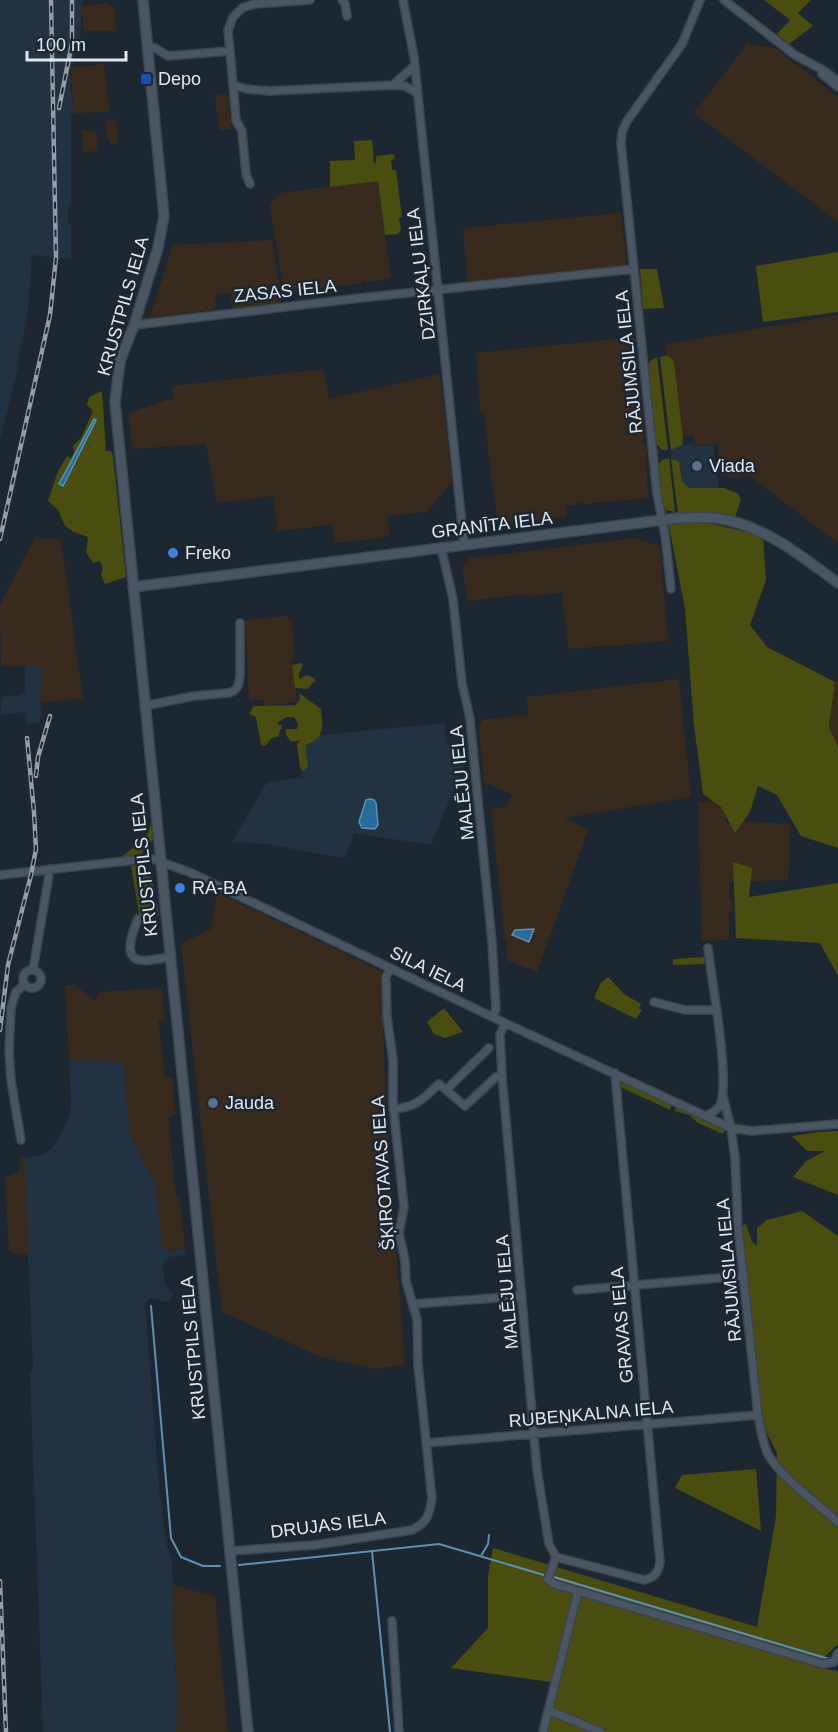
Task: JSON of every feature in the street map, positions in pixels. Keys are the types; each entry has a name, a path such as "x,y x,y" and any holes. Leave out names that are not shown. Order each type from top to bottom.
{"main road":[{"name":"KRUSTPILS IELA","path":"143,0 164,216 158,248 120,361 115,402 248,1732"},
{"name":"GRANĪTA IELA","path":"133,587 661,519 715,518 754,528 780,541 838,583"}],"street":[{"path":"250,184 246,174 242,131 236,120 228,30 233,17 242,8 254,4 310,0"},
{"path":"342,0 348,16"},
{"name":"DZIRKAĻU IELA","path":"404,0 414,66 439,290 464,545"},
{"name":"RĀJUMSILA IELA","path":"670,589 621,143 622,132 655,80 682,44 700,0"},
{"path":"724,0 795,55 824,70 838,81"},
{"path":"148,48 155,48 168,56 230,51"},
{"path":"811,64 838,87"},
{"path":"393,85 414,66"},
{"path":"233,85 246,89 270,91 393,85 405,86 417,93"},
{"name":"ZASAS IELA","path":"134,325 216,314 634,269"},
{"name":"MALĒJU IELA","path":"441,548 453,600 462,683 470,719 492,942 496,1009 493,1017"},
{"path":"144,706 234,691 238,686 240,676 240,623"},
{"name":"SILA IELA","path":"0,875 144,859 160,861 189,872 731,1128 752,1131 838,1124"},
{"path":"33,970 50,869"},
{"path":"138,919 132,934 131,952 133,956 138,960 170,957"},
{"name":"RĀJUMSILA IELA","path":"708,948 723,1096 731,1128 743,1276 763,1442 776,1467 838,1522"},
{"name":"ŠĶIROTAVAS IELA","path":"390,968 386,977 387,1017 393,1060 393,1109 404,1207 399,1233 405,1260 406,1281 419,1336 418,1364 432,1499 427,1519"},
{"path":"25,984 23,975 33,970"},
{"path":"25,984 33,987 39,984 40,976 33,970"},
{"path":"21,1140 11,1081 9,1051 11,1008 16,992 25,984"},
{"path":"654,1002 685,1010 716,1010"},
{"name":"MALĒJU IELA","path":"505,1023 500,1035 502,1076 535,1434 541,1496 549,1544 556,1557"},
{"path":"447,1089 489,1048"},
{"name":"GRAVAS IELA","path":"556,1557 644,1580 658,1573 660,1562 615,1073"},
{"path":"393,1109 417,1105 440,1084 465,1106 496,1077 502,1076"},
{"path":"706,1116 720,1106 723,1096"},
{"path":"577,1290 743,1276"},
{"path":"413,1304 522,1296"},
{"name":"RUBEŅKALNA IELA","path":"426,1443 758,1415"},
{"name":"DRUJAS IELA","path":"229,1551 315,1545 412,1530 424,1524 427,1519"},
{"path":"556,1557 548,1579 554,1584 823,1664 834,1662 838,1653"},
{"path":"543,1732 578,1591"},
{"path":"392,1620 399,1732"},
{"path":"548,1710 601,1732"}],"shaded area":[{"path":"0,0 82,0 82,6 80,40 70,74 73,113 71,115 71,206 68,207 68,224 71,225 71,259 32,255 28,314 17,364 19,366 0,438"},
{"path":"106,3 115,8 116,31 83,31 82,6"},
{"path":"747,44 775,48 838,97 838,222 694,113"},
{"path":"104,64 110,112 73,113 72,84 70,83 72,67"},
{"path":"227,93 232,129 219,131 215,95"},
{"path":"116,119 118,143 110,144 110,138 106,138 105,120"},
{"path":"82,130 97,133 98,151 83,152"},
{"path":"378,180 391,278 369,282 363,280 361,283 284,294 270,205 280,193"},
{"path":"621,213 627,267 468,285 463,228"},
{"path":"272,240 282,300 280,304 233,309 230,293 215,295 216,306 211,310 150,317 173,245"},
{"path":"838,315 838,543 748,475 739,479 721,476 718,444 695,445 694,436 675,436 665,344"},
{"path":"635,337 645,436 641,441 646,447 648,498 583,504 576,502 576,505 566,506 567,516 499,524 484,413 480,413 476,353"},
{"path":"324,369 329,399 440,374 452,483 426,512 388,516 389,535 336,543 332,525 278,531 273,496 217,503 206,444 133,449 128,413 173,398 172,386"},
{"name":"Viada","path":"694,443 695,446 713,445 719,489 689,490 681,483 674,458 671,458 671,450"},
{"path":"35,537 61,540 83,698 40,703 42,666 1,666 0,605"},
{"path":"635,538 660,546 668,641 569,649 562,593 526,596 525,594 468,601 462,567 470,558"},
{"path":"286,616 292,621 295,658 291,659 297,702 264,706 264,700 249,701 245,620"},
{"path":"43,665 40,723 27,724 26,712 0,715 2,697 20,695 25,692 25,666"},
{"path":"679,679 691,797 564,818 588,830 537,972 506,960 508,943 505,942 491,808 506,807 512,795 484,782 479,729 482,720 528,715 527,697"},
{"path":"838,680 838,747 829,727 835,682"},
{"path":"445,723 446,743 461,742 464,764 431,845 354,833 345,858 265,844 232,842 267,782 303,778 301,749 312,736"},
{"path":"726,801 726,824 753,822 791,824 788,880 729,882 729,898 732,899 733,911 729,912 729,940 702,941 698,802"},
{"name":"Jauda","path":"217,892 381,971 386,1110 405,1365 374,1369 321,1357 222,1312 181,944 211,929"},
{"path":"65,985 75,985 95,1001 99,992 162,988 165,1020 158,1021 165,1077 173,1078 175,1114 168,1118 176,1196 180,1199 185,1249 168,1251 162,1244 156,1187 129,1131 124,1065 119,1061 69,1060"},
{"path":"69,1060 119,1061 124,1066 129,1131 156,1187 162,1244 168,1251 185,1249 186,1255 169,1257 163,1264 165,1285 173,1296 168,1302 150,1298 145,1304 159,1487 166,1543 172,1560 174,1609 172,1613 178,1706 175,1732 43,1732 30,1373 33,1370 24,1158 46,1154 58,1140 71,1106"},
{"path":"20,1157 24,1158 29,1255 9,1251 5,1177 19,1172"},
{"path":"173,1585 215,1596 228,1732 175,1732 178,1706 172,1613 174,1609"}],"green space":[{"path":"764,0 811,0 798,13 813,26 789,44 777,34 790,20"},
{"path":"372,140 374,163 376,163 376,156 394,154 395,159 391,160 392,170 396,170 402,217 399,218 401,230 398,234 385,235 378,181 330,187 330,161 355,160 354,141"},
{"path":"838,252 838,312 763,322 756,266"},
{"path":"640,269 657,269 664,308 643,309"},
{"path":"668,356 674,361 683,439 682,445 671,450 660,357"},
{"path":"657,357 668,450 662,450 655,442 648,367 650,361"},
{"path":"102,391 106,451 111,451 113,456 126,577 105,584 101,575 103,568 100,561 93,563 86,552 88,537 65,526 58,510 48,501 58,471 67,456 71,458 74,452 73,446 81,438 93,411 87,405 89,397"},
{"path":"669,458 675,512 666,510 662,506 659,464 662,460"},
{"path":"671,458 679,462 682,481 689,488 724,488 737,493 741,499 735,518 709,513 678,513"},
{"path":"668,521 712,524 763,536 766,580 750,625 767,647 835,682 829,727 838,747 838,848 801,836 777,795 758,786 750,812 735,833 721,807 703,794 694,725 685,609"},
{"path":"301,663 303,665 299,679 307,675 314,678 316,682 313,682 308,689 295,688 292,665"},
{"path":"299,693 321,709 322,722 319,736 312,743 305,745 308,766 303,771 300,768 297,744 301,740 291,742 286,735 286,729 297,729 298,724 294,717 287,717 278,722 278,725 282,725 278,737 272,738 265,746 261,745 256,717 249,714 254,706 295,705 300,700"},
{"path":"151,824 153,839 142,854 120,858 146,838"},
{"path":"733,862 752,868 749,897 838,883 838,976 820,943 736,938"},
{"path":"138,865 146,869 150,876 154,892 151,894 152,903 157,903 159,916 140,919 131,866"},
{"path":"704,957 705,964 673,965 673,959"},
{"path":"608,977 624,994 641,1004 639,1008 642,1010 636,1019 594,998 600,984"},
{"path":"444,1008 463,1032 445,1038 434,1034 427,1022"},
{"path":"618,1079 672,1104 670,1110 618,1086"},
{"path":"677,1106 725,1129 723,1134 698,1123 689,1115 674,1111"},
{"path":"838,1131 838,1195 793,1177 806,1161 825,1151 807,1151 792,1136"},
{"path":"802,1211 838,1236 838,1644 814,1667 838,1671 838,1732 545,1732 550,1682 451,1668 488,1628 488,1576 493,1548 757,1627 776,1516 777,1453 758,1415 738,1227 746,1224 752,1242 757,1246 757,1228 767,1220"},
{"path":"756,1469 761,1531 675,1488 682,1475"}],"water":[{"path":"94,419 96,420 63,486 59,484"},
{"path":"370,799 376,803 378,825 375,829 362,828 359,822 366,800"},
{"path":"534,929 529,942 512,935 515,930"}],"waterway":[{"path":"151,1306 171,1538 181,1557 203,1566 220,1566"},
{"path":"481,1556 488,1544 489,1535"},
{"path":"239,1565 439,1544 544,1575"},
{"path":"372,1551 390,1732"},
{"path":"554,1577 829,1659"}],"railway":[{"path":"0,539 50,315 56,258 51,0"},
{"path":"59,108 72,43 72,0"},
{"path":"36,776 38,757 50,716"},
{"path":"0,1030 8,965 36,849 27,738"},
{"path":"0,1581 6,1732"}],"place":[{"name":"Depo","path":"146,79"},
{"name":"Viada","path":"697,466"},
{"name":"Freko","path":"173,553"},
{"name":"RA-BA","path":"180,888"},
{"name":"Jauda","path":"213,1103"}]}
